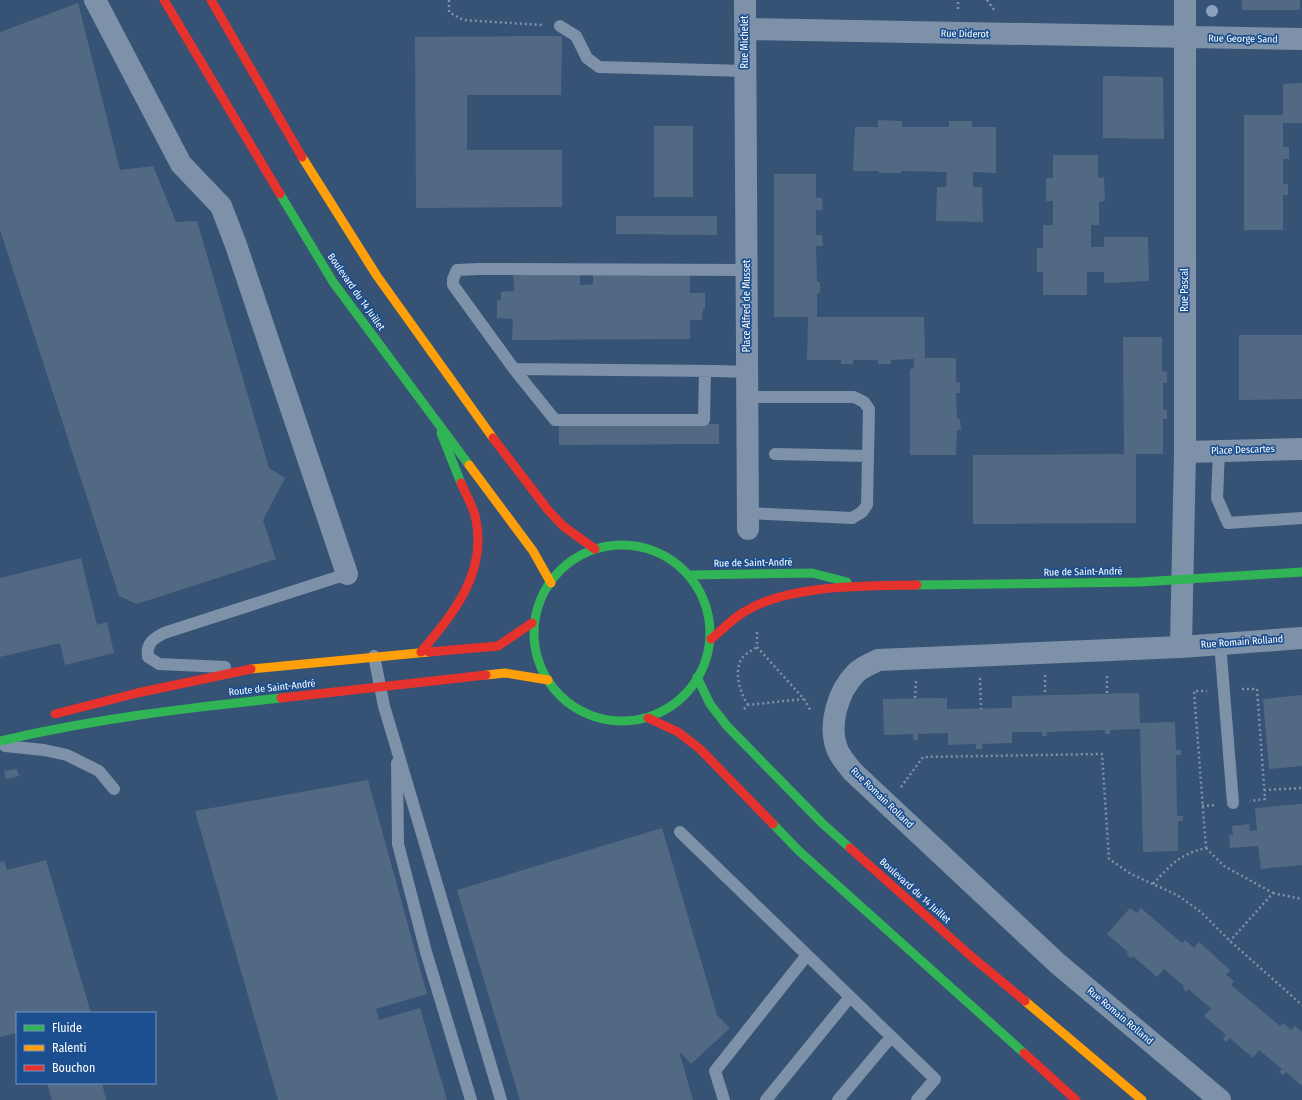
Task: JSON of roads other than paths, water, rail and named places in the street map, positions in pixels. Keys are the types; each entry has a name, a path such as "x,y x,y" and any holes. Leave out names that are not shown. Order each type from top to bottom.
{"main road":[{"name":"Boulevard du 14 Juillet","path":"164,0 333,282 533,551 551,583"},
{"path":"211,0 271,107 355,242 465,401 548,510 563,526 596,549"},
{"path":"421,652 448,620 459,602 473,572 478,547 476,519 437,423"},
{"path":"622,544 642,547 663,554 680,565 690,575 706,605 711,639 697,677 688,693 670,708 648,718 630,721 609,720 584,713 561,697 548,680 538,658 532,623 538,606 551,583 570,562 596,549 622,544"},
{"name":"Rue de Saint-André","path":"711,639 744,612 757,605 818,590 864,586 1141,582 1302,572"},
{"name":"Rue de Saint-André","path":"690,575 812,573 864,586"},
{"name":"Route de Saint-André","path":"48,716 137,693 248,668 498,646 532,623"},
{"name":"Route de Saint-André","path":"0,741 75,724 148,713 505,673 548,680"},
{"name":"Boulevard du 14 Juillet","path":"697,677 710,704 727,726 823,824 972,957 1142,1100"},
{"path":"648,718 678,732 700,749 809,860 1076,1100"}],"street":[{"path":"96,0 181,164 221,206 236,245 347,574"},
{"name":"Rue Michelet","path":"745,0 746,77"},
{"name":"Rue Pascal","path":"1183,579 1185,452 1185,0"},
{"name":"Rue Diderot","path":"746,29 1185,38"},
{"name":"Rue George Sand","path":"1185,38 1302,39"},
{"name":"Place Alfred de Musset","path":"746,77 748,521"},
{"name":"Place Descartes","path":"1185,452 1302,449"},
{"path":"1182,646 1183,579"},
{"name":"Rue Romain Rolland","path":"1220,1100 1057,963 852,771 838,751 833,732 834,723 840,696 857,672 878,660 1182,646 1302,638"}],"lane":[{"path":"560,26 576,36 587,58 599,68 746,77"},
{"path":"704,371 704,420 555,420 514,369 454,285 453,279 457,270 479,268 747,270"},
{"path":"514,369 747,372"},
{"path":"747,397 854,397 864,402 869,409 867,505 862,512 852,518 748,521"},
{"path":"1219,451 1217,498 1228,523 1302,518"},
{"path":"775,454 868,456"},
{"path":"248,668 159,664 148,657 146,650 150,642 164,633 347,574"},
{"path":"1220,644 1233,803"},
{"path":"374,656 384,706 502,1100"},
{"path":"0,746 44,750 67,755 98,771 114,789"},
{"path":"397,748 398,844 426,952 471,1100"},
{"path":"680,832 935,1079 917,1100"},
{"path":"724,1100 715,1071 807,955"},
{"path":"766,1100 850,997"},
{"path":"838,1100 891,1037"}]}
